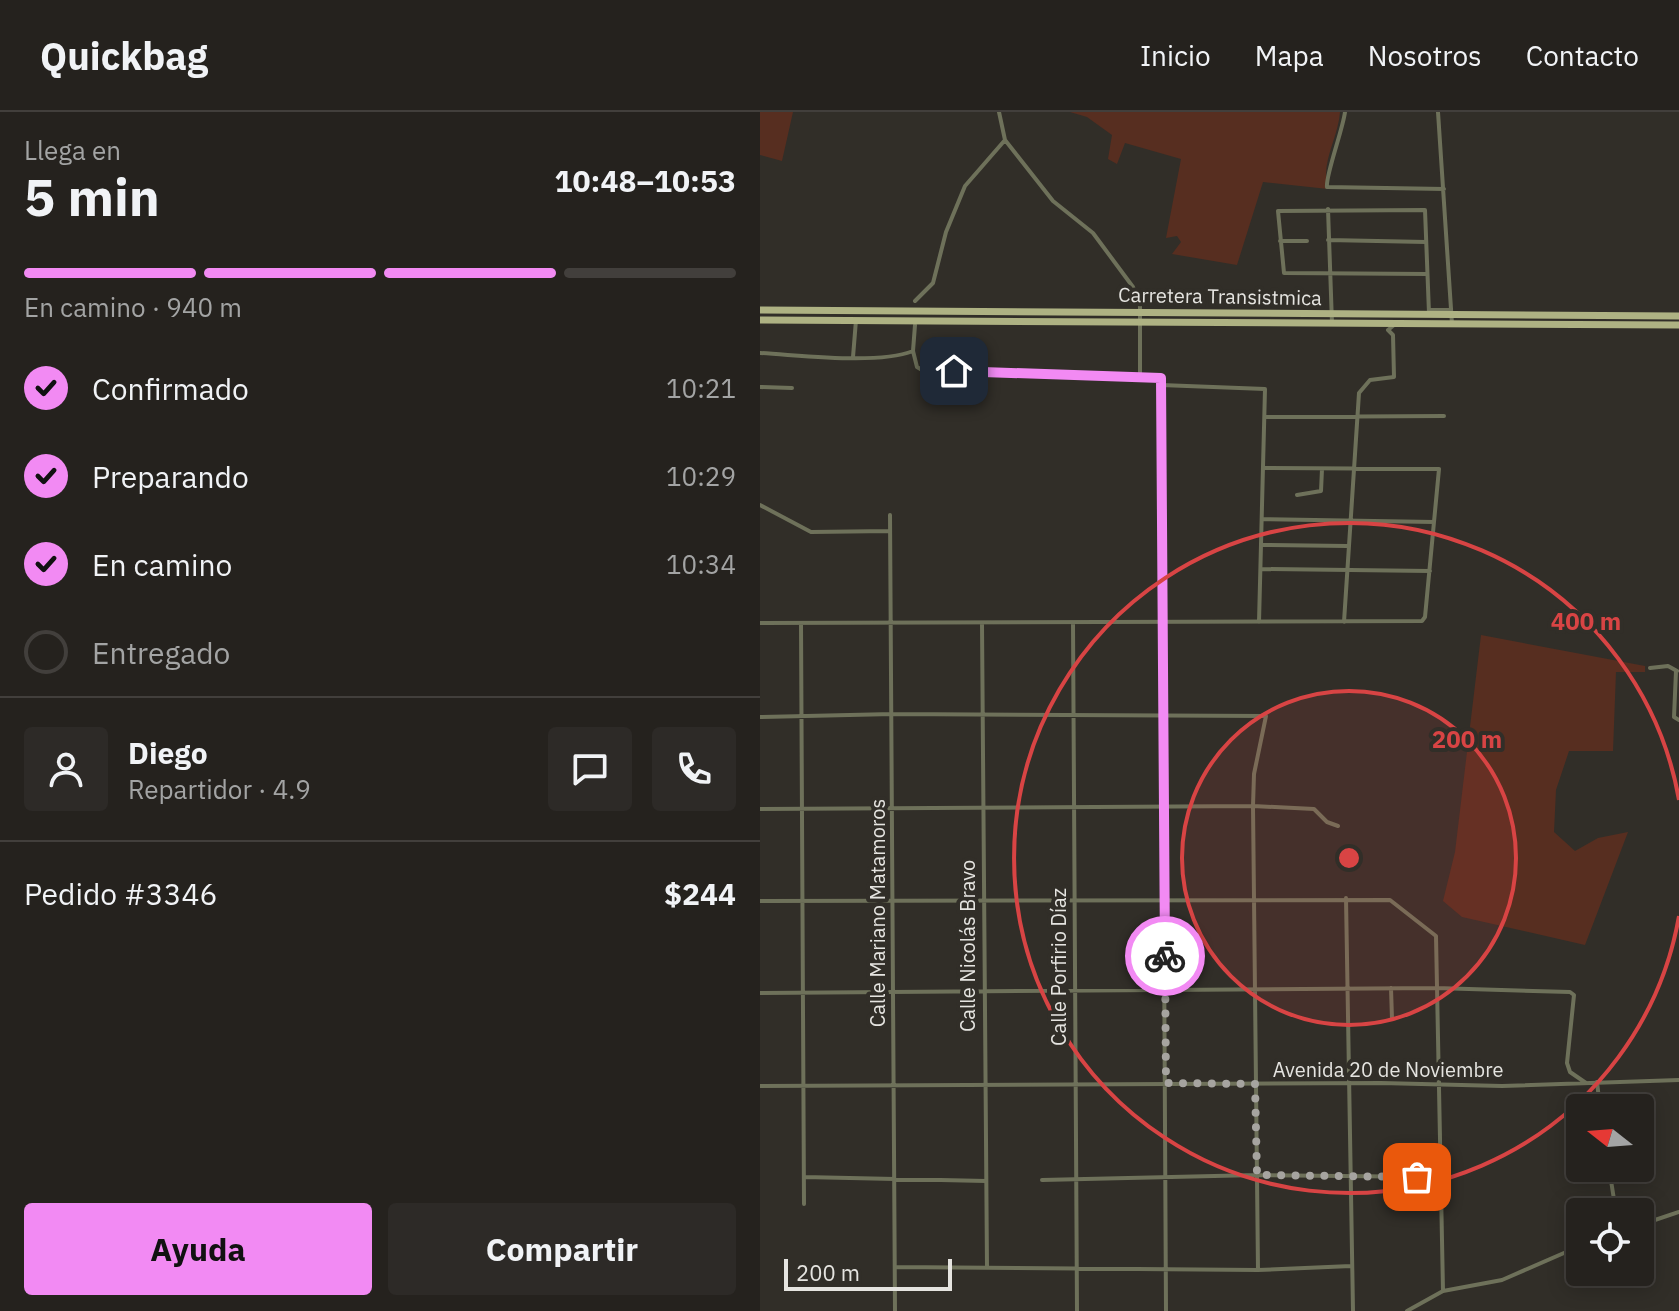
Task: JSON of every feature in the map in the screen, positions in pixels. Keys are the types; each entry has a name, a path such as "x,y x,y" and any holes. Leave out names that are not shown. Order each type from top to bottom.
{"main road":[{"name":"Carretera Transistmica","path":"760,310 1452,312 1679,316"},
{"path":"1090,321 1132,318 1140,311"},
{"path":"1141,322 1150,316 1199,311"},
{"path":"1397,324 1409,320 1436,320 1452,312"},
{"name":"Carretera Transistmica","path":"760,320 1679,325"}],"street":[{"path":"999,112 1005,140 1053,201 1093,233 1133,287 1141,322 1140,377"},
{"path":"1345,112 1335,159 1325,182 1327,187 1444,189"},
{"path":"1438,112 1452,324"},
{"path":"915,301 935,278 946,232 965,186 1005,140"},
{"path":"1427,274 1282,272 1280,209 1422,209 1426,242 1429,312"},
{"path":"1328,209 1332,323"},
{"path":"1328,240 1426,242"},
{"path":"1280,241 1307,241"},
{"path":"853,357 856,320"},
{"path":"1344,622 1356,418 1362,385 1395,375 1393,335 1388,330 1397,324"},
{"path":"915,325 913,351 917,367 922,370 1161,377 1166,1311"},
{"path":"760,353 853,357 894,356 913,351"},
{"path":"1161,385 1265,389 1259,622"},
{"path":"760,387 792,388"},
{"path":"1266,417 1444,416"},
{"path":"760,623 1422,621 1439,469 1265,468"},
{"path":"1297,495 1321,491 1322,469"},
{"path":"760,505 811,532 889,531"},
{"name":"Calle Mariano Matamoros","path":"890,515 895,1311"},
{"path":"1262,519 1434,522"},
{"path":"1262,545 1348,546"},
{"path":"1261,569 1430,571"},
{"path":"801,623 804,1204"},
{"name":"Calle Porfirio Díaz","path":"1073,623 1077,1311"},
{"name":"Calle Nicolás Bravo","path":"982,624 985,899 983,1083 987,1268"},
{"path":"1650,668 1668,666 1678,671 1674,717 1679,720"},
{"path":"760,717 893,714 1266,716 1254,774 1253,806 1258,1270"},
{"path":"760,809 1253,806 1314,809 1327,822 1338,826"},
{"path":"1346,898 1348,1175 1353,1311"},
{"path":"760,901 1390,900 1436,936 1438,1177 1443,1291"},
{"path":"1391,988 1392,1019"},
{"path":"760,993 1391,988 1570,992 1574,995 1567,1063 1570,1072 1586,1083"},
{"name":"Avenida 20 de Noviembre","path":"760,1086 983,1083 1437,1083 1502,1086 1679,1080"},
{"path":"1597,1082 1598,1094"},
{"path":"1042,1180 1257,1175 1438,1177"},
{"path":"804,1177 986,1181"},
{"path":"1654,1220 1679,1212"},
{"path":"1407,1311 1443,1291 1502,1280 1566,1252"},
{"path":"895,1267 1258,1270 1351,1266"}],"shaded area":[{"path":"760,112 793,112 782,161 760,155"},
{"path":"1070,112 1340,112 1326,170 1328,189 1263,182 1237,265 1172,254 1181,242 1177,236 1166,238 1181,159 1125,143 1117,164 1108,159 1112,135 1087,117"},
{"path":"1481,635 1645,666 1645,672 1616,672 1613,751 1569,751 1556,790 1554,832 1575,851 1598,838 1628,832 1585,945 1462,917 1443,901 1455,852"}],"way so far":[{"path":"1165,956 1166,1083 1255,1084 1257,1175 1417,1177"}],"route":[{"path":"954,371 1161,377 1165,956"}]}
